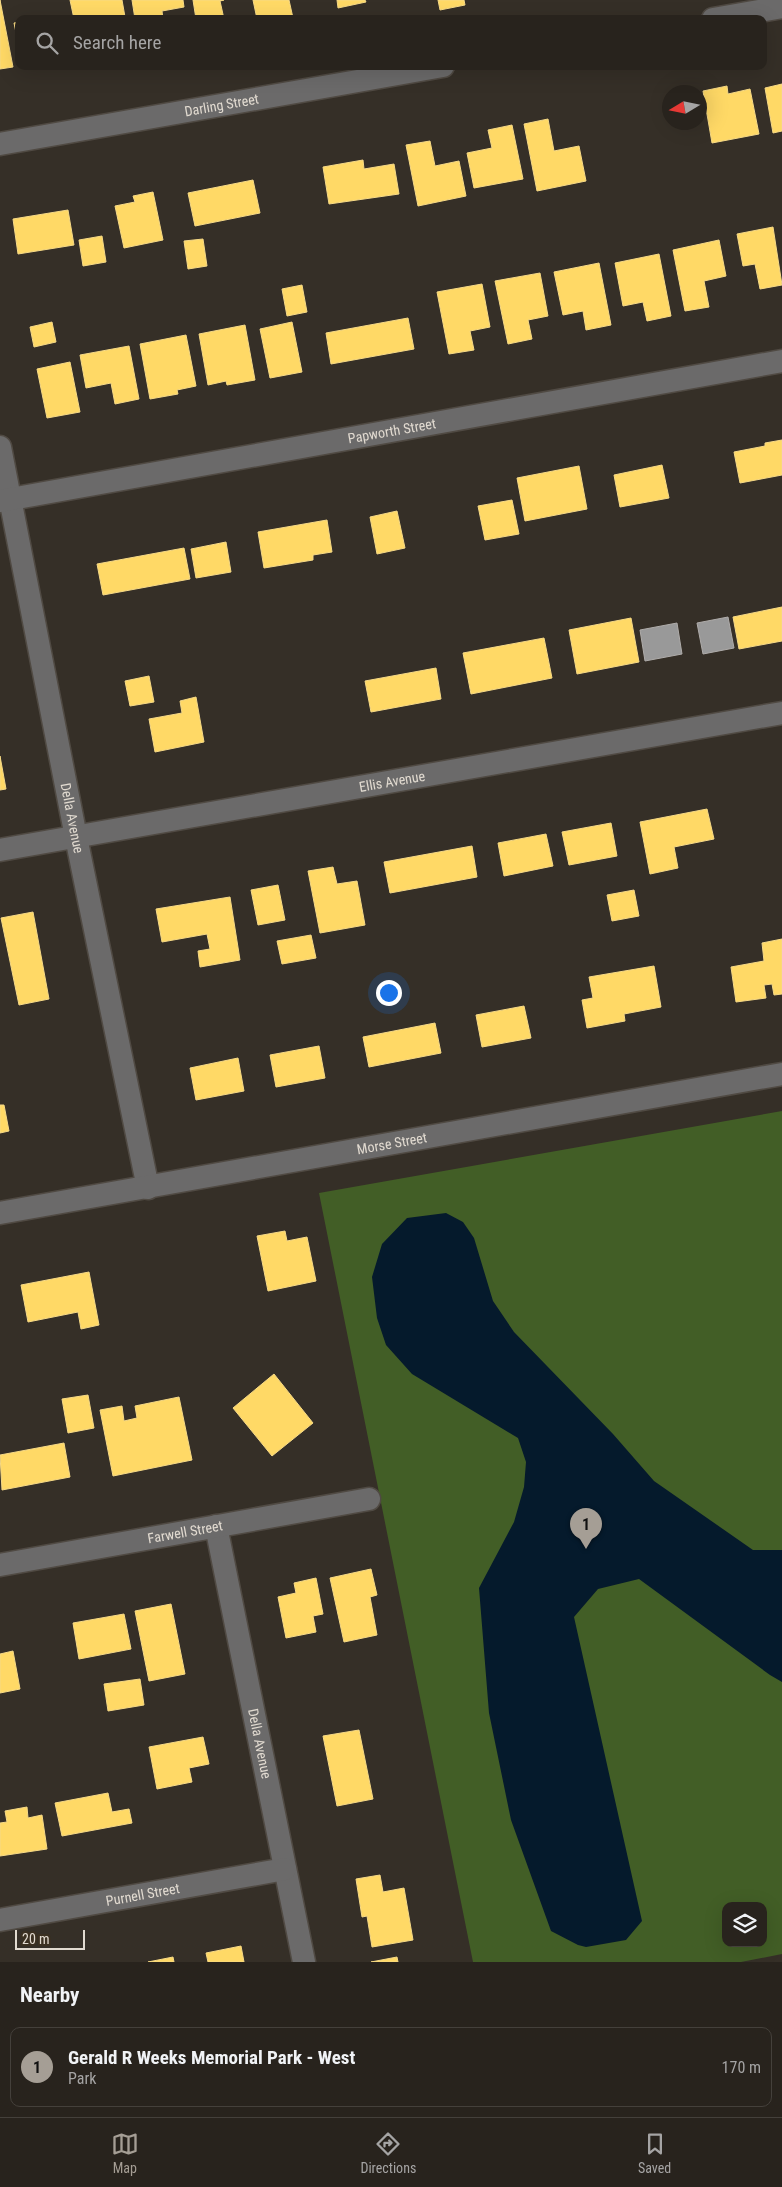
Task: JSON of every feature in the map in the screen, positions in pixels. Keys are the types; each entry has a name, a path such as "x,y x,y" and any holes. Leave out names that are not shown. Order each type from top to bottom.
{"street":[{"path":"736,15 782,7"},
{"name":"Darling Street","path":"0,144 420,70"},
{"name":"Papworth Street","path":"5,500 782,361"},
{"name":"Della Avenue","path":"0,447 5,500 148,1188"},
{"name":"Ellis Avenue","path":"0,850 782,713"},
{"name":"Morse Street","path":"0,1213 782,1074"},
{"name":"Farwell Street","path":"0,1565 369,1499"},
{"name":"Della Avenue","path":"216,1526 304,1962"},
{"name":"Purnell Street","path":"0,1920 285,1869"}],"green space":[{"path":"782,1111 782,1954 741,1962 473,1962 319,1193"}],"water":[{"path":"446,1213 463,1222 474,1238 493,1301 514,1332 613,1434 654,1481 753,1550 782,1550 782,1682 639,1579 598,1589 574,1617 642,1921 626,1940 586,1947 578,1945 551,1931 511,1820 489,1713 479,1588 514,1522 524,1487 526,1462 518,1438 412,1374 386,1345 377,1318 372,1277 382,1244 407,1218"}],"building: Homes":[{"path":"0,0 13,67 0,69"},
{"path":"70,0 122,0 125,15 73,15"},
{"path":"132,0 183,0 184,7 162,11 162,15 134,15"},
{"path":"193,0 224,0 220,1 223,15 195,15"},
{"path":"253,0 289,0 292,15 256,15"},
{"path":"337,0 365,0 366,2 338,8"},
{"path":"438,0 464,0 465,5 440,10"},
{"path":"782,84 782,131 773,133 765,88"},
{"path":"727,86 728,94 750,89 759,134 712,143 707,114 707,90"},
{"path":"548,119 554,151 579,146 586,181 537,191 524,124"},
{"path":"512,125 523,179 474,188 467,153 492,148 488,130"},
{"path":"430,141 435,166 459,161 466,196 418,206 406,145"},
{"path":"363,160 364,169 394,164 399,194 329,204 323,167"},
{"path":"253,180 260,213 195,226 188,193"},
{"path":"153,192 163,240 124,248 115,206 135,202 133,196"},
{"path":"68,210 74,245 18,254 13,219"},
{"path":"773,227 782,285 760,289 755,264 743,266 737,234"},
{"path":"102,236 106,262 83,266 79,240"},
{"path":"203,239 207,266 188,269 184,241"},
{"path":"719,240 726,276 704,281 709,307 685,311 673,250"},
{"path":"659,254 671,316 647,321 643,302 623,306 615,263"},
{"path":"599,263 611,325 586,330 583,311 563,315 554,272"},
{"path":"540,273 548,316 528,320 532,339 508,344 495,281"},
{"path":"482,284 490,327 470,331 474,350 449,354 437,292"},
{"path":"302,285 307,312 287,316 282,289"},
{"path":"408,318 414,349 331,364 326,333"},
{"path":"52,322 56,342 34,347 30,327"},
{"path":"292,322 302,372 270,378 260,329"},
{"path":"245,325 255,380 227,385 226,381 208,385 199,334"},
{"path":"186,335 196,386 177,390 178,394 150,399 140,344"},
{"path":"129,346 139,399 115,404 111,383 86,388 80,355"},
{"path":"70,362 80,412 47,418 37,369"},
{"path":"782,440 782,475 740,483 734,452 765,446 765,443"},
{"path":"662,465 669,498 620,507 614,475"},
{"path":"579,466 587,509 525,521 517,478"},
{"path":"512,500 519,534 485,540 478,506"},
{"path":"397,511 405,548 377,554 370,517"},
{"path":"327,520 332,552 313,555 313,560 264,568 258,532"},
{"path":"226,542 231,572 196,578 191,549"},
{"path":"184,548 190,579 103,595 97,564"},
{"path":"782,607 782,641 739,649 733,617"},
{"path":"631,618 639,662 577,674 569,630"},
{"path":"544,638 552,678 471,694 463,653"},
{"path":"436,668 441,699 371,712 365,681"},
{"path":"149,676 154,702 130,706 125,681"},
{"path":"196,697 204,742 155,752 149,719 182,713 180,701"},
{"path":"0,756 6,789 0,790"},
{"path":"707,809 714,839 674,847 678,868 650,874 640,822"},
{"path":"611,823 617,856 569,865 562,832"},
{"path":"546,834 553,866 504,876 498,843"},
{"path":"472,846 477,877 390,893 384,862"},
{"path":"333,867 337,884 357,881 365,925 320,933 308,871"},
{"path":"278,885 285,920 258,925 251,890"},
{"path":"634,890 639,916 612,921 607,895"},
{"path":"230,897 240,960 200,967 198,951 210,949 207,934 162,942 156,909"},
{"path":"33,912 49,999 19,1005 1,918"},
{"path":"311,935 316,958 282,964 277,941"},
{"path":"782,939 782,994 774,995 772,984 764,985 766,998 736,1002 731,967 764,961 762,943"},
{"path":"654,966 661,1007 624,1014 625,1021 587,1028 582,1000 593,998 589,977"},
{"path":"524,1006 531,1038 482,1047 476,1015"},
{"path":"435,1023 441,1053 369,1067 363,1037"},
{"path":"319,1046 325,1078 276,1087 270,1055"},
{"path":"238,1058 244,1091 196,1100 190,1068"},
{"path":"0,1105 4,1105 9,1131 0,1133"},
{"path":"285,1231 287,1241 307,1237 316,1281 268,1291 257,1236"},
{"path":"89,1272 99,1325 81,1329 78,1312 28,1322 21,1285"},
{"path":"274,1374 313,1423 272,1456 233,1408"},
{"path":"88,1395 94,1428 68,1433 62,1399"},
{"path":"179,1397 192,1460 113,1476 100,1410 122,1406 124,1421 137,1418 135,1406"},
{"path":"64,1443 70,1477 2,1490 0,1455"},
{"path":"371,1569 377,1595 370,1597 377,1635 344,1642 330,1578"},
{"path":"316,1578 323,1614 313,1616 316,1632 286,1638 278,1597 296,1593 294,1583"},
{"path":"171,1604 185,1674 149,1681 135,1611"},
{"path":"124,1614 131,1649 79,1659 73,1623"},
{"path":"13,1651 20,1689 0,1693 0,1654"},
{"path":"140,1679 144,1705 108,1711 104,1684"},
{"path":"359,1730 373,1799 337,1806 323,1736"},
{"path":"203,1737 209,1764 189,1768 192,1782 157,1789 149,1747"},
{"path":"108,1793 112,1812 129,1809 132,1823 62,1836 55,1803"},
{"path":"27,1807 28,1818 42,1815 47,1849 0,1856 0,1823 7,1822 5,1811"},
{"path":"380,1875 383,1892 404,1888 413,1940 372,1947 367,1916 362,1917 356,1879"},
{"path":"241,1946 244,1962 208,1962 206,1953"},
{"path":"173,1957 174,1962 148,1962"},
{"path":"397,1957 398,1962 371,1962"}],"building: Industry":[{"path":"728,617 734,648 703,654 697,623"},
{"path":"677,623 682,654 645,661 640,630"}],"place":[{"name":"Gerald R Weeks Memorial Park - West","path":"586,1549"}]}
